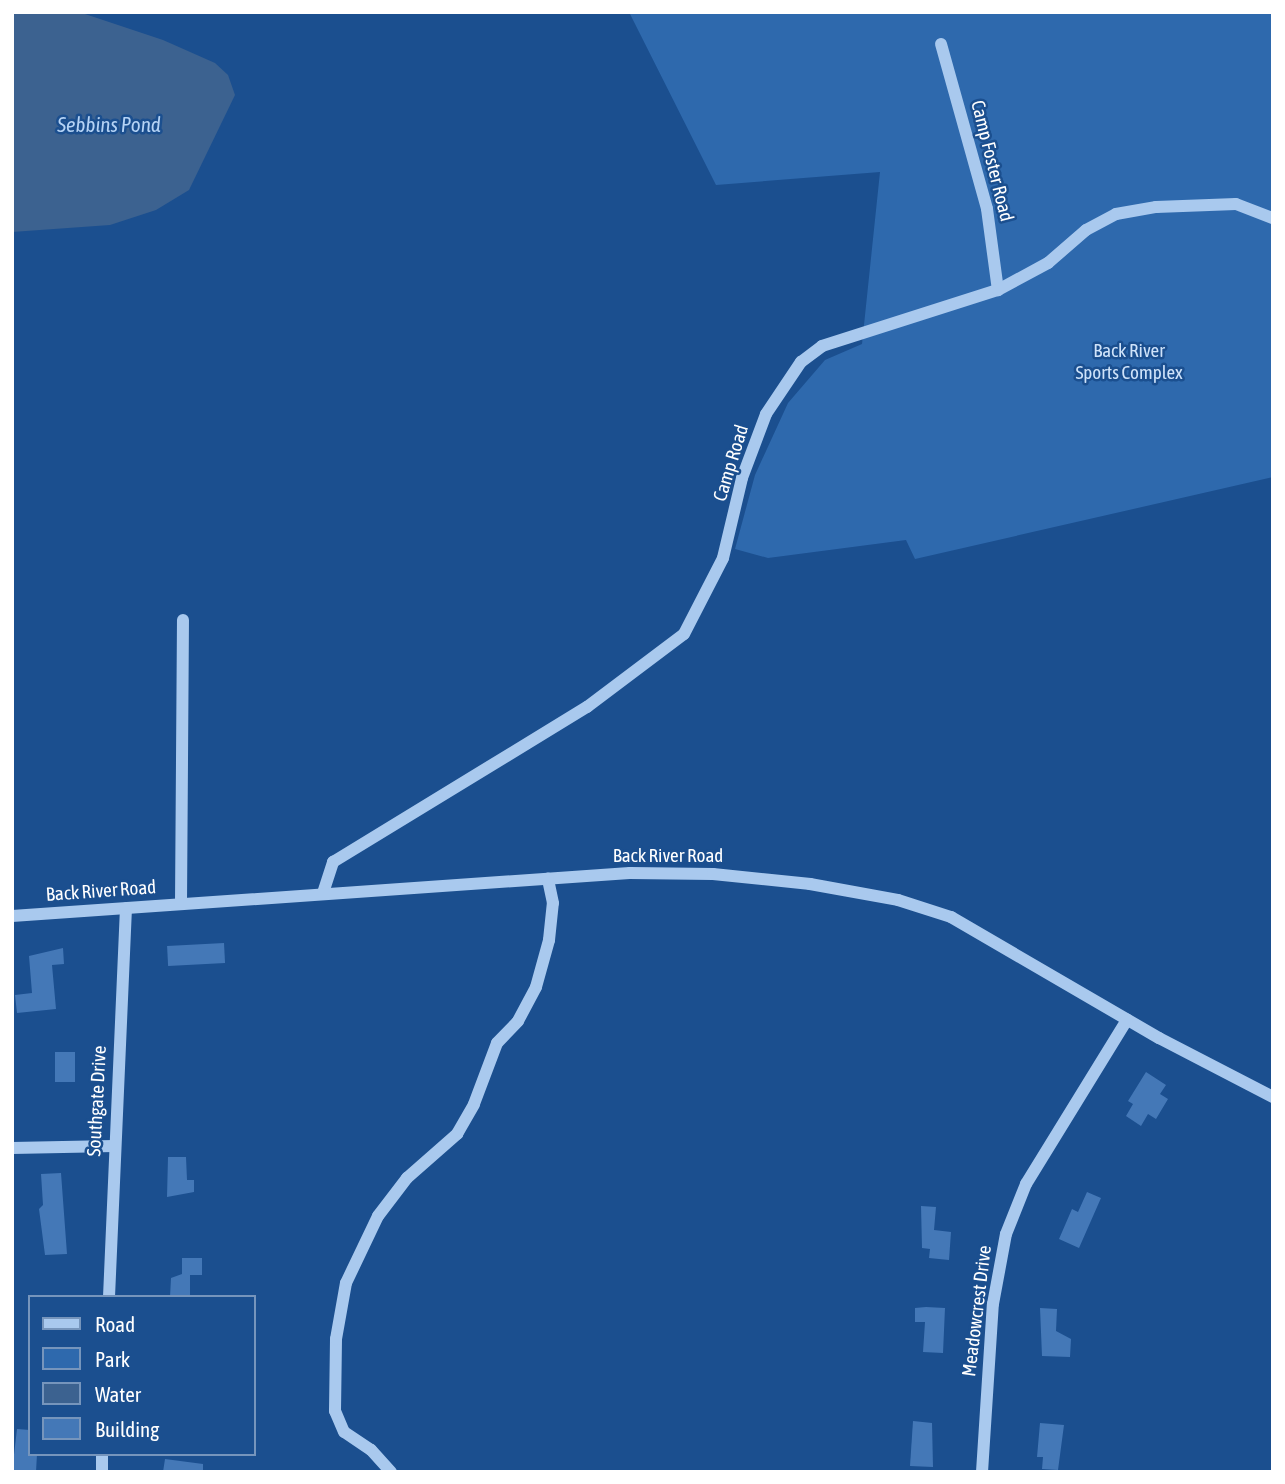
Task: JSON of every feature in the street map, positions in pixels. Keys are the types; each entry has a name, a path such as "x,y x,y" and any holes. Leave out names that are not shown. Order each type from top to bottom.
{"street":[{"name":"Camp Foster Road","path":"941,44 987,209 998,290"},
{"name":"Camp Road","path":"323,893 333,862 587,707 684,634 723,558 746,467 766,414 801,362 836,340 998,290 1048,263 1086,230 1126,212 1236,204 1273,218"},
{"path":"181,904 183,621"},
{"name":"Back River Road","path":"12,916 323,893 657,873 744,876 898,900 983,933 1127,1020 1273,1097"},
{"path":"391,1472 371,1450 344,1432 335,1411 336,1339 346,1283 378,1216 407,1178 457,1135 474,1104 497,1043 518,1021 536,987 551,928 553,902 548,879"},
{"name":"Southgate Drive","path":"108,1295 126,908"},
{"name":"Meadowcrest Drive","path":"982,1472 993,1304 1006,1234 1026,1184 1127,1020"},
{"path":"12,1148 114,1146"}],"green space":[{"name":"Back River Sports Complex","path":"629,12 1273,12 1273,477 915,559 906,540 768,558 735,549 755,475 788,403 825,360 862,344 880,172 716,185"}],"water":[{"name":"Sebbins Pond","path":"12,12 79,12 163,40 215,63 228,75 235,95 189,190 156,210 110,225 12,232"}],"building":[{"path":"224,943 225,963 168,966 167,946"},
{"path":"63,948 64,964 52,965 56,1009 17,1013 15,995 32,993 29,956"},
{"path":"55,1052 75,1052 75,1082 55,1082"},
{"path":"1146,1072 1166,1085 1160,1094 1168,1099 1156,1119 1148,1114 1141,1126 1126,1116 1133,1104 1128,1101"},
{"path":"168,1157 186,1157 187,1180 194,1180 194,1192 167,1197"},
{"path":"61,1173 67,1254 45,1255 39,1209 43,1205 41,1174"},
{"path":"1087,1192 1101,1198 1079,1248 1059,1239 1072,1209 1078,1212"},
{"path":"921,1206 936,1207 934,1230 951,1232 949,1260 929,1258 930,1249 922,1248"},
{"path":"182,1258 202,1258 202,1275 190,1275 190,1295 170,1295 171,1278 182,1274"},
{"path":"915,1308 945,1308 943,1353 923,1352 925,1322 915,1322"},
{"path":"1040,1308 1057,1309 1056,1331 1071,1339 1070,1357 1042,1356"},
{"path":"913,1421 932,1423 933,1467 910,1466"},
{"path":"1040,1423 1064,1425 1058,1470 1042,1469 1043,1457 1037,1457"},
{"path":"17,1429 28,1430 28,1456 37,1456 36,1472 12,1472"},
{"path":"165,1459 203,1464 203,1472 163,1472"}]}
